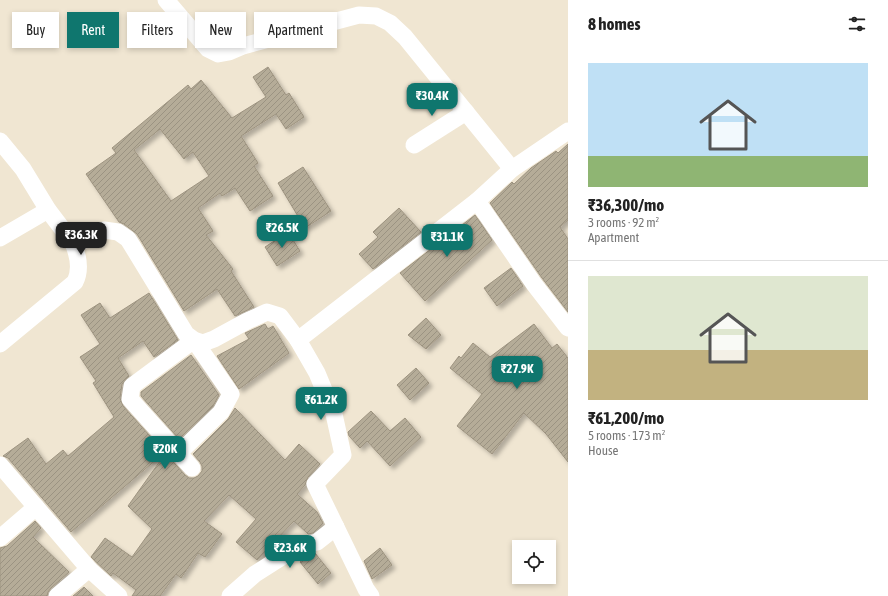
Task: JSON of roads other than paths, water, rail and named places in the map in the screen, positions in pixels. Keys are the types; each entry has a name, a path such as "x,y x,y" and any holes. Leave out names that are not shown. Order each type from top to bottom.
{"street":[{"path":"166,0 208,49 218,54 359,15 376,16 390,23 405,37 512,169"},
{"path":"414,145 466,112"},
{"path":"298,340 477,201 512,169 568,131"},
{"path":"0,141 23,169 48,210 73,243 76,250 78,275 75,282 0,344"},
{"path":"477,201 534,284 568,328"},
{"path":"0,238 48,210"},
{"path":"73,243 85,240 104,230 118,232 128,239 186,334 194,340 203,343 214,339 267,312 280,316 298,340 317,373 334,414 343,455 315,484 366,589 371,596"},
{"path":"192,468 130,399 132,386 194,340"},
{"path":"179,453 221,412 231,394 194,340"},
{"path":"0,465 89,569 118,596"},
{"path":"0,538 36,507"},
{"path":"230,596 255,574 299,546 317,542 336,527"},
{"path":"57,596 89,569"}]}
